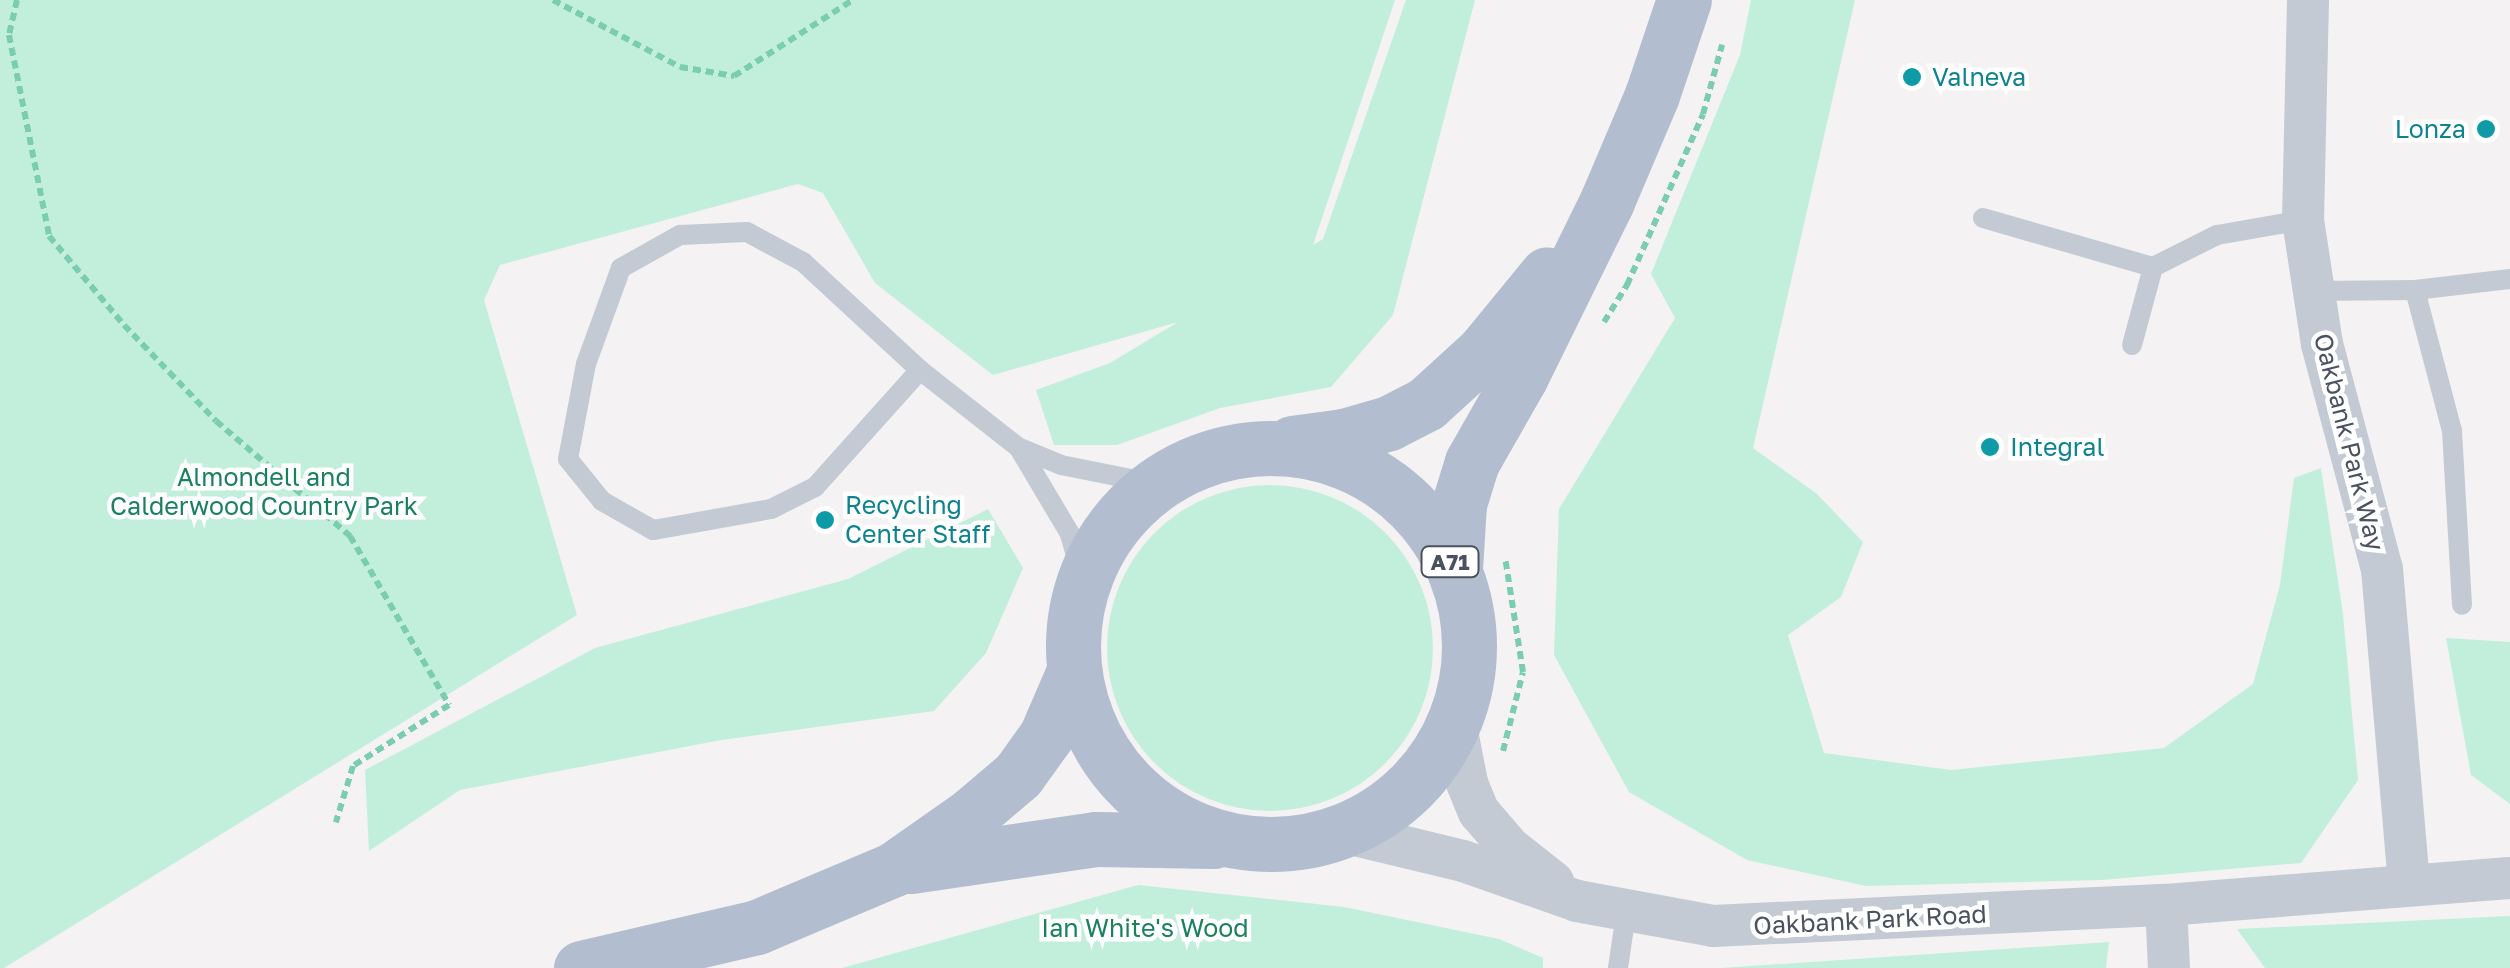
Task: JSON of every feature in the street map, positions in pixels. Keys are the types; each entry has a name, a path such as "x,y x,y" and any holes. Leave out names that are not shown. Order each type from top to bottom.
{"main road":[{"name":"A71","path":"1454,569 1459,504 1472,462 1520,378 1606,201 1652,95 1684,0"},
{"name":"A71","path":"1234,842 1176,821 1126,783 1092,732 1074,671 1073,626 1083,581 1112,527 1156,484 1208,458 1344,436 1389,423 1426,404 1484,351 1606,201"},
{"name":"A71","path":"894,869 1096,838 1289,844 1343,832 1390,806 1428,768 1455,722 1468,671 1468,619 1454,569 1424,518 1378,478 1324,454 1264,447"},
{"name":"A71","path":"581,968 757,927 894,869 972,816 1018,776 1046,736 1074,671"}],"street":[{"name":"Oakbank Park Way","path":"2308,0 2303,220 2322,344 2382,569 2409,884"},
{"name":"Oakbank Park Road","path":"1455,722 1466,783 1479,812 1510,848 1577,901"},
{"name":"Oakbank Park Road","path":"1343,832 1463,861 1577,901 1713,926 1805,925 2166,905 2510,878"},
{"path":"2166,905 2169,968"}],"lane":[{"path":"1983,218 2153,267 2217,235 2303,220"},
{"path":"920,370 815,487 771,509 653,530 602,501 568,459 586,364 621,268 680,235 748,232 804,262 920,370 1018,448 1061,465 1156,484"},
{"path":"2132,345 2153,267"},
{"path":"2315,290 2415,290 2510,279"},
{"path":"2415,290 2452,431 2462,605"},
{"path":"1018,448 1070,534 1083,581"},
{"path":"1618,968 1626,913"}],"path":[{"path":"17,0 9,34 49,236 124,325 216,422 350,536 449,704 353,766 336,822"},
{"path":"555,0 680,67 734,76 853,0"},
{"path":"832,13 840,0"},
{"path":"1596,334 1628,285 1702,114 1724,38"},
{"path":"1500,764 1523,672 1504,548"}],"green space":[{"name":"Almondell and Calderwood Country Park","path":"0,0 1395,0 1313,245 1323,239 1406,0 1475,0 1393,315 1331,387 1220,408 1117,445 1054,445 1036,390 1110,363 1178,322 993,375 875,283 823,193 798,184 500,265 484,300 577,615 0,968"},
{"path":"1751,0 1855,0 1753,448 1817,494 1863,542 1841,597 1788,635 1824,753 1951,770 2164,748 2253,684 2280,585 2294,478 2321,468 2343,614 2358,780 2301,863 2101,880 1866,886 1747,860 1629,792 1554,655 1559,509 1675,318 1651,274 1740,55"},
{"path":"1270,485 1302,488 1347,504 1385,533 1414,571 1430,616 1430,680 1414,725 1385,763 1347,792 1302,808 1270,811 1238,808 1193,792 1155,763 1126,725 1110,680 1107,648 1110,616 1126,571 1155,533 1193,504 1238,488"},
{"path":"988,509 1023,568 986,653 934,711 721,740 460,790 369,851 365,770 595,648 848,579"},
{"path":"2446,638 2510,642 2510,804 2471,775"},
{"name":"Ian White's Wood","path":"1138,885 1344,907 1499,939 1543,958 1543,968 842,968"},
{"path":"2510,916 2510,968 2265,968 2237,929"},
{"path":"2109,942 2106,968 1721,968"}],"place":[{"name":"Valneva","path":"1912,77"},
{"name":"Lonza","path":"2486,129"},
{"name":"Integral","path":"1990,447"},
{"name":"Recycling Center Staff","path":"825,520"}]}
